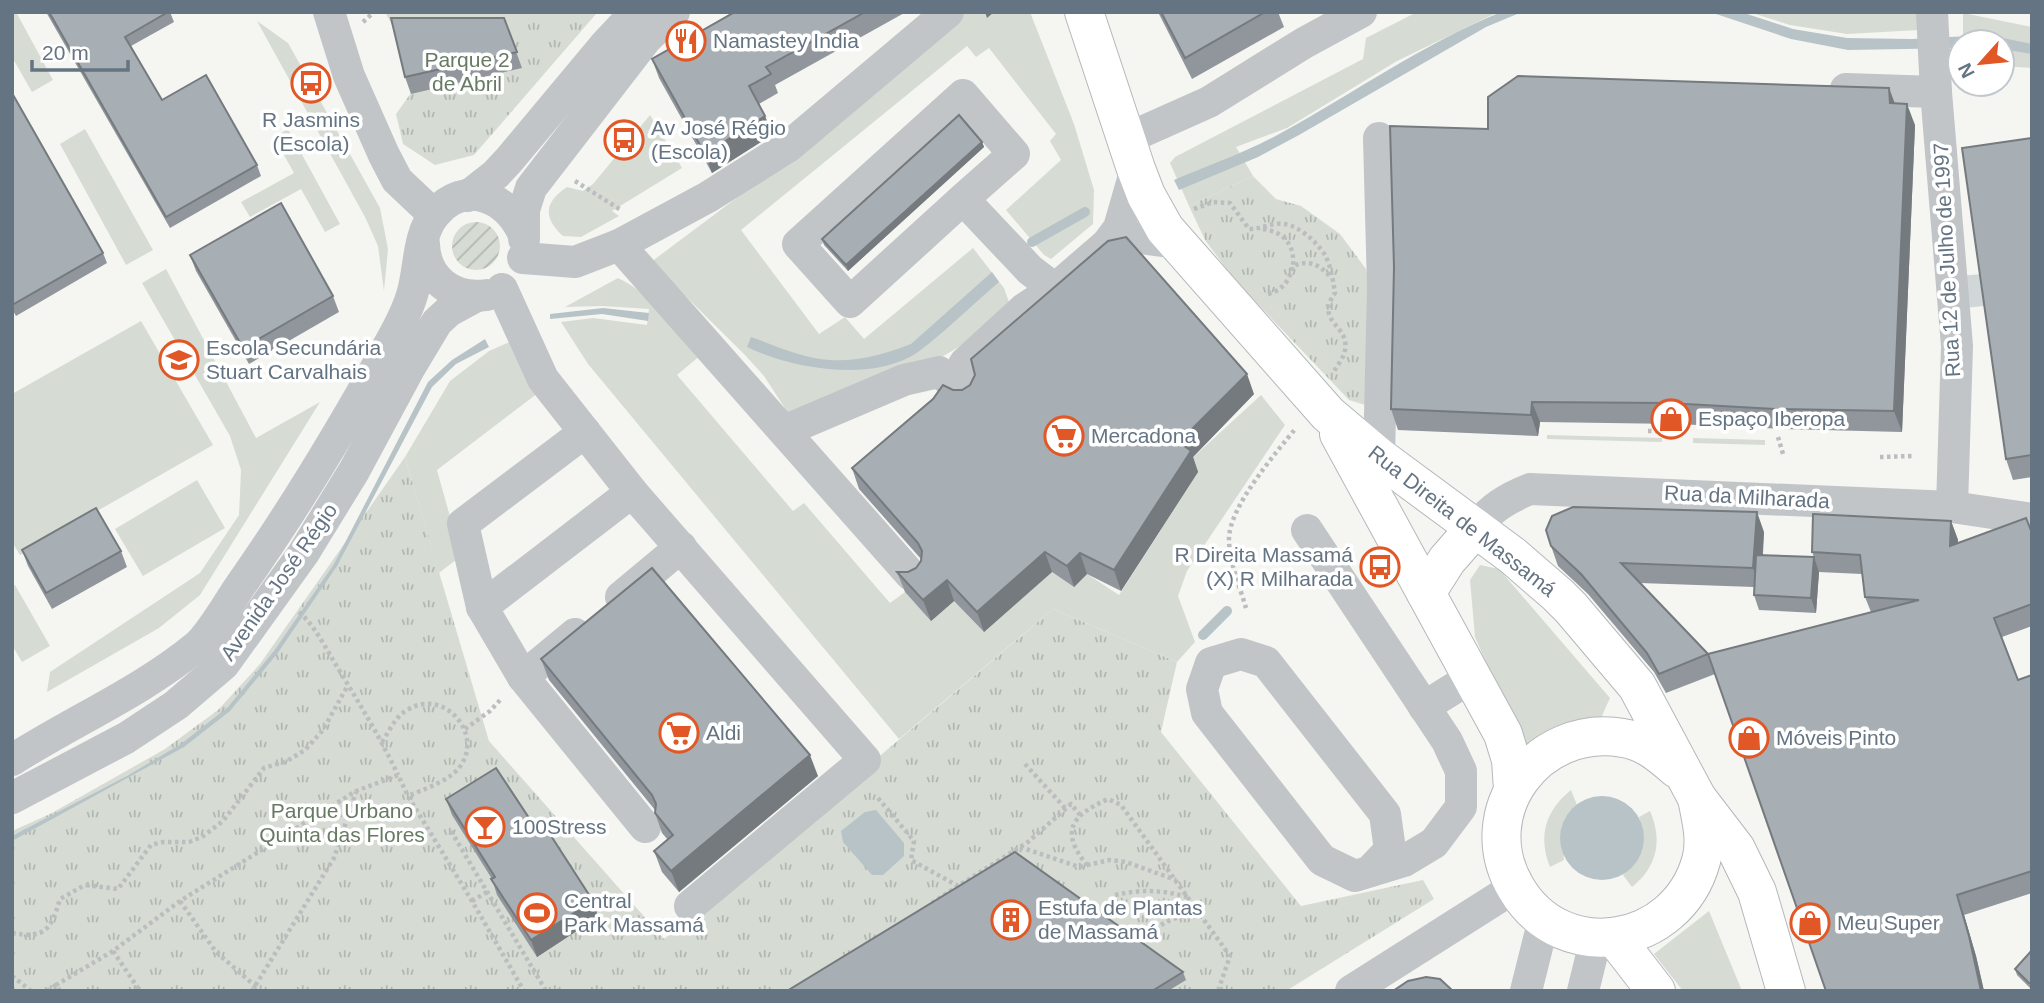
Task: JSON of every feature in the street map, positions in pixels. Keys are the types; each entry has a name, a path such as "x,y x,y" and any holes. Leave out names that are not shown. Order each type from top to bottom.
{"main road":[{"name":"Rua Direita de Massamá","path":"1084,12 1146,195 1171,236 1320,404 1379,457 1513,556 1572,608 1637,686 1689,785 1704,829 1702,860 1690,889 1670,913 1645,929 1606,938 1568,932 1544,919 1527,905 1515,887 1503,855 1503,821 1513,789 1533,762 1560,744 1592,736 1625,738 1656,750 1689,785 1736,849 1757,892 1786,991"},
{"name":"Rua Direita de Massamá","path":"1320,404 1503,734 1511,760 1513,789"},
{"path":"1426,593 1447,560 1475,528"},
{"path":"1606,938 1656,991"}],"street":[{"path":"329,12 349,76 384,155 429,229"},
{"path":"468,195 496,174 509,160 636,12"},
{"name":"Avenida José Régio","path":"12,798 126,738 176,705 224,664 317,530 354,471 437,322 449,312 514,278 523,246 524,209 531,188 646,39 674,12"},
{"path":"690,906 865,760 632,492 543,379 489,293 460,295 446,288 434,277 426,263 429,229 444,205 468,195 482,196 496,200 508,208 517,220 523,246 575,262 619,245 708,197 789,146 948,12"},
{"path":"784,430 904,380 939,372 961,390 958,376 965,363 1024,309 1065,288 1119,228 1131,154 1326,20 1361,12"},
{"name":"Rua 12 de Julho de 1997","path":"1932,12 1957,346 1952,507"},
{"path":"1815,88 1936,92"},
{"path":"963,95 1014,154 963,199 850,302 798,244 963,95"},
{"path":"1379,138 1383,288 1379,457"},
{"path":"963,199 1030,270 1065,288"},
{"name":"Avenida José Régio","path":"12,760 115,702 199,644 275,536 401,324 413,294 429,229"},
{"path":"1107,244 1171,236"},
{"path":"619,245 784,430 845,477 911,575"},
{"path":"585,432 463,523 482,607 523,677 645,827"},
{"name":"Rua da Milharada","path":"1475,528 1508,497 1530,489 1952,507 2032,519"},
{"path":"482,607 632,492"},
{"path":"1307,530 1447,741 1461,771 1461,807 1434,844 1404,861 1355,876 1322,860 1207,713 1202,689 1211,663 1241,654 1266,662 1385,814 1390,850 1372,869"},
{"path":"523,677 681,547"},
{"path":"1424,707 1472,677"},
{"path":"1351,991 1515,887"},
{"path":"1526,991 1544,919"},
{"path":"1583,991 1606,938"}],"path":[{"path":"548,164 649,228"},
{"path":"1171,236 1191,210 1213,202 1230,203 1249,229 1275,231 1285,237 1294,256 1285,285 1263,295 1241,315"},
{"path":"1246,608 1229,540 1233,517 1298,425 1299,413 1320,404 1328,379 1346,349 1344,338 1328,313 1329,302 1335,293 1326,257 1316,243 1295,227 1277,223 1262,229"},
{"path":"1293,266 1312,262 1332,279"},
{"path":"1648,431 1665,431"},
{"path":"1778,437 1783,454"},
{"path":"1880,457 1913,456"},
{"path":"308,620 382,742 408,796 524,991"},
{"path":"12,933 40,933 53,924 60,899 85,886 118,889 151,845 190,842 202,837 222,821 264,768 287,761 305,750 323,730 348,685"},
{"path":"382,742 399,716 409,708 422,704 435,704 448,709 465,729 468,742 461,766 452,775 408,796"},
{"path":"465,729 490,711"},
{"path":"1025,764 1065,808"},
{"path":"47,991 58,988 180,901 356,791 398,775"},
{"path":"252,988 334,858 356,791"},
{"path":"878,798 914,841 911,860 958,886"},
{"path":"1087,865 1074,844 1071,830 1080,815 1108,799 1121,805 1230,956 1218,991"},
{"path":"925,907 1020,847 1070,804 1080,815"},
{"path":"451,831 546,991"},
{"path":"1020,847 1079,867 1110,860 1125,862 1176,880"},
{"path":"1115,895 1162,890 1189,897"},
{"path":"472,901 488,892"},
{"path":"180,901 216,952 252,988 261,991"},
{"path":"1155,929 1169,919 1184,915 1203,918"},
{"path":"113,951 140,991"},
{"path":"12,976 31,991"}],"green space":[{"path":"12,12 16,12 53,80 32,92 12,57"},
{"name":"Parque 2 de Abril","path":"385,12 596,14 474,155 435,165 403,144 396,114 411,93 397,34"},
{"path":"966,12 1030,12 1074,124 1094,190 1093,224 1051,259 1044,255 1006,210 1061,160 1050,141 1056,134 989,48 976,57 967,46 741,230 819,334 845,317 864,339 973,248 1004,288 1009,302 967,341 942,357 900,375 788,413 764,376 651,262 833,126"},
{"path":"1417,12 1498,12 1397,61 1287,128 1236,147 1253,176 1189,206 1170,163 1175,157 1363,59 1366,38"},
{"path":"1749,12 1917,12 1919,30 1847,34 1790,25"},
{"path":"1963,13 2032,27 2032,68 2016,67 2016,28 1963,28"},
{"path":"257,21 288,43 380,208 388,249 384,291 378,246 365,217"},
{"path":"650,115 682,168 612,211 619,216 581,237 563,236 549,217 550,204 554,198 567,187 583,191 593,184"},
{"path":"85,129 153,250 126,265 60,144"},
{"path":"288,129 340,224 325,232 301,189 250,217 241,202 294,173 274,137"},
{"path":"1253,176 1276,199 1301,206 1340,234 1366,269 1373,317 1365,405 1349,400 1234,279 1205,240 1189,206"},
{"path":"476,222 493,229 500,246 493,263 476,270 459,263 452,246 459,229"},
{"path":"166,269 256,438 320,402 200,595 159,628 47,692 50,672 200,573 239,515 241,470 230,436 142,283"},
{"path":"618,278 653,302 702,354 677,375 793,511 804,503 890,603 905,592 931,620 954,601 984,632 1052,572 1074,587 1087,574 1119,595 1198,472 1187,463 1261,395 1285,425 1187,571 1178,596 1195,642 1177,662 1053,609 899,739 588,364 561,322 593,318 647,325 649,309 565,307"},
{"path":"141,321 213,445 20,555 12,542 12,394"},
{"path":"512,341 538,393 437,470 461,556 439,573 405,457 450,381 489,351"},
{"path":"1547,435 1662,438 1662,442 1547,439"},
{"path":"1693,438 1765,440 1765,445 1693,443"},
{"name":"Parque Urbano Quinta das Flores","path":"405,457 489,741 664,939 1053,609 1177,662 1161,732 1301,906 1423,880 1434,899 1286,991 12,991 12,831 50,814 165,749 218,710 260,664"},
{"path":"197,480 225,528 143,576 115,529"},
{"path":"1480,565 1499,569 1610,698 1596,729 1526,755 1475,637 1470,580"},
{"path":"15,585 50,646 22,662 12,645 12,586"},
{"path":"1571,790 1577,805 1563,824 1564,860 1550,867 1546,856 1546,825 1555,807"},
{"path":"1650,811 1656,833 1655,853 1647,871 1632,887 1623,875 1633,864 1640,849 1642,832 1639,817"},
{"path":"1709,911 1742,991 1683,991 1654,954"}],"shaded area":[{"path":"1501,12 1522,12 1486,27 1258,157 1179,190 1174,180 1268,140 1416,54"},
{"path":"1710,12 1741,12 1793,29 1847,38 1946,37 1946,48 1848,50 1791,39"},
{"path":"2016,41 2032,44 2032,54 2016,51"},
{"path":"992,272 999,282 928,344 900,362 856,370 833,369 787,361 747,347 751,337 800,355 840,360 892,351 911,344"},
{"path":"603,308 649,313 648,321 602,314 550,319 550,314"},
{"path":"485,339 489,347 456,364 432,387 337,566 277,654 230,711 184,747 12,841 12,836 127,776 181,744 228,707 274,651 334,564 428,382 452,360"},
{"path":"1602,796 1618,799 1632,808 1641,822 1644,838 1641,854 1632,868 1618,877 1602,880 1586,877 1572,868 1563,854 1560,838 1563,822 1572,808 1586,799"},
{"path":"876,810 904,843 904,856 883,875 872,875 843,842 841,831 865,812"}],"building":[{"path":"49,12 168,12 125,37 162,100 206,75 257,165 166,217"},
{"path":"735,12 865,12 766,67 771,74 749,86 765,116 705,154 652,59"},
{"path":"1161,12 1265,12 1185,58"},
{"path":"391,18 504,18 517,52 405,77"},
{"path":"1518,76 1889,88 1890,103 1907,104 1894,411 1775,409 1668,403 1532,402 1531,415 1391,409 1394,267 1390,126 1488,129 1488,97"},
{"path":"12,93 103,253 12,305"},
{"path":"959,115 982,142 846,265 822,239"},
{"path":"2032,138 2032,455 2006,459 1962,148"},
{"path":"281,203 333,296 243,348 190,255"},
{"name":"Mercadona","path":"1126,237 1247,374 1179,442 1191,451 1114,570 1080,553 1067,566 1045,552 977,612 947,580 923,600 897,572 908,572 916,568 921,561 922,551 918,543 852,468 933,399 943,385 953,390 962,390 970,385 975,375 971,359 1108,241"},
{"path":"1573,507 1757,512 1753,568 1621,563 1708,654 1659,674 1647,653 1581,574 1551,546 1546,530 1552,516"},
{"path":"96,508 121,551 46,593 22,550"},
{"path":"1813,514 1951,521 1950,546 2026,518 2032,533 2032,604 1994,618 2018,680 2032,675 2032,871 1957,895 1981,991 1826,991 1708,654 1919,600 1865,597 1860,555 1812,552"},
{"path":"1756,555 1814,557 1811,598 1754,595"},
{"name":"Aldi","path":"652,568 810,755 671,871 654,851 673,835 655,813 656,804 652,795 541,659"},
{"path":"496,768 537,830 544,825 593,901 531,940 491,879 495,877 446,799"},
{"name":"Estufa de Plantas de Massamá","path":"1015,852 1183,972 1152,991 787,991"},
{"path":"2032,950 2032,983 2029,983 2015,969"},
{"path":"1426,977 1440,979 1453,991 1393,991 1408,981"}],"waterway":[{"path":"1032,242 1085,212"},
{"path":"1203,635 1227,611"}],"tunnel":[{"path":"1953,293 2032,285"}],"place":[{"name":"Namastey India","path":"686,41"},
{"name":"R Jasmins (Escola)","path":"311,83"},
{"name":"Av José Régio (Escola)","path":"624,140"},
{"name":"Escola Secundária Stuart Carvalhais","path":"179,360"},
{"name":"Espaço Iberopa","path":"1671,419"},
{"name":"Mercadona","path":"1064,436"},
{"name":"R Direita Massamá (X) R Milharada","path":"1380,567"},
{"name":"Aldi","path":"679,733"},
{"name":"Móveis Pinto","path":"1749,738"},
{"name":"100Stress","path":"485,827"},
{"name":"Central Park Massamá","path":"537,913"},
{"name":"Estufa de Plantas de Massamá","path":"1011,920"},
{"name":"Meu Super","path":"1810,923"}]}
